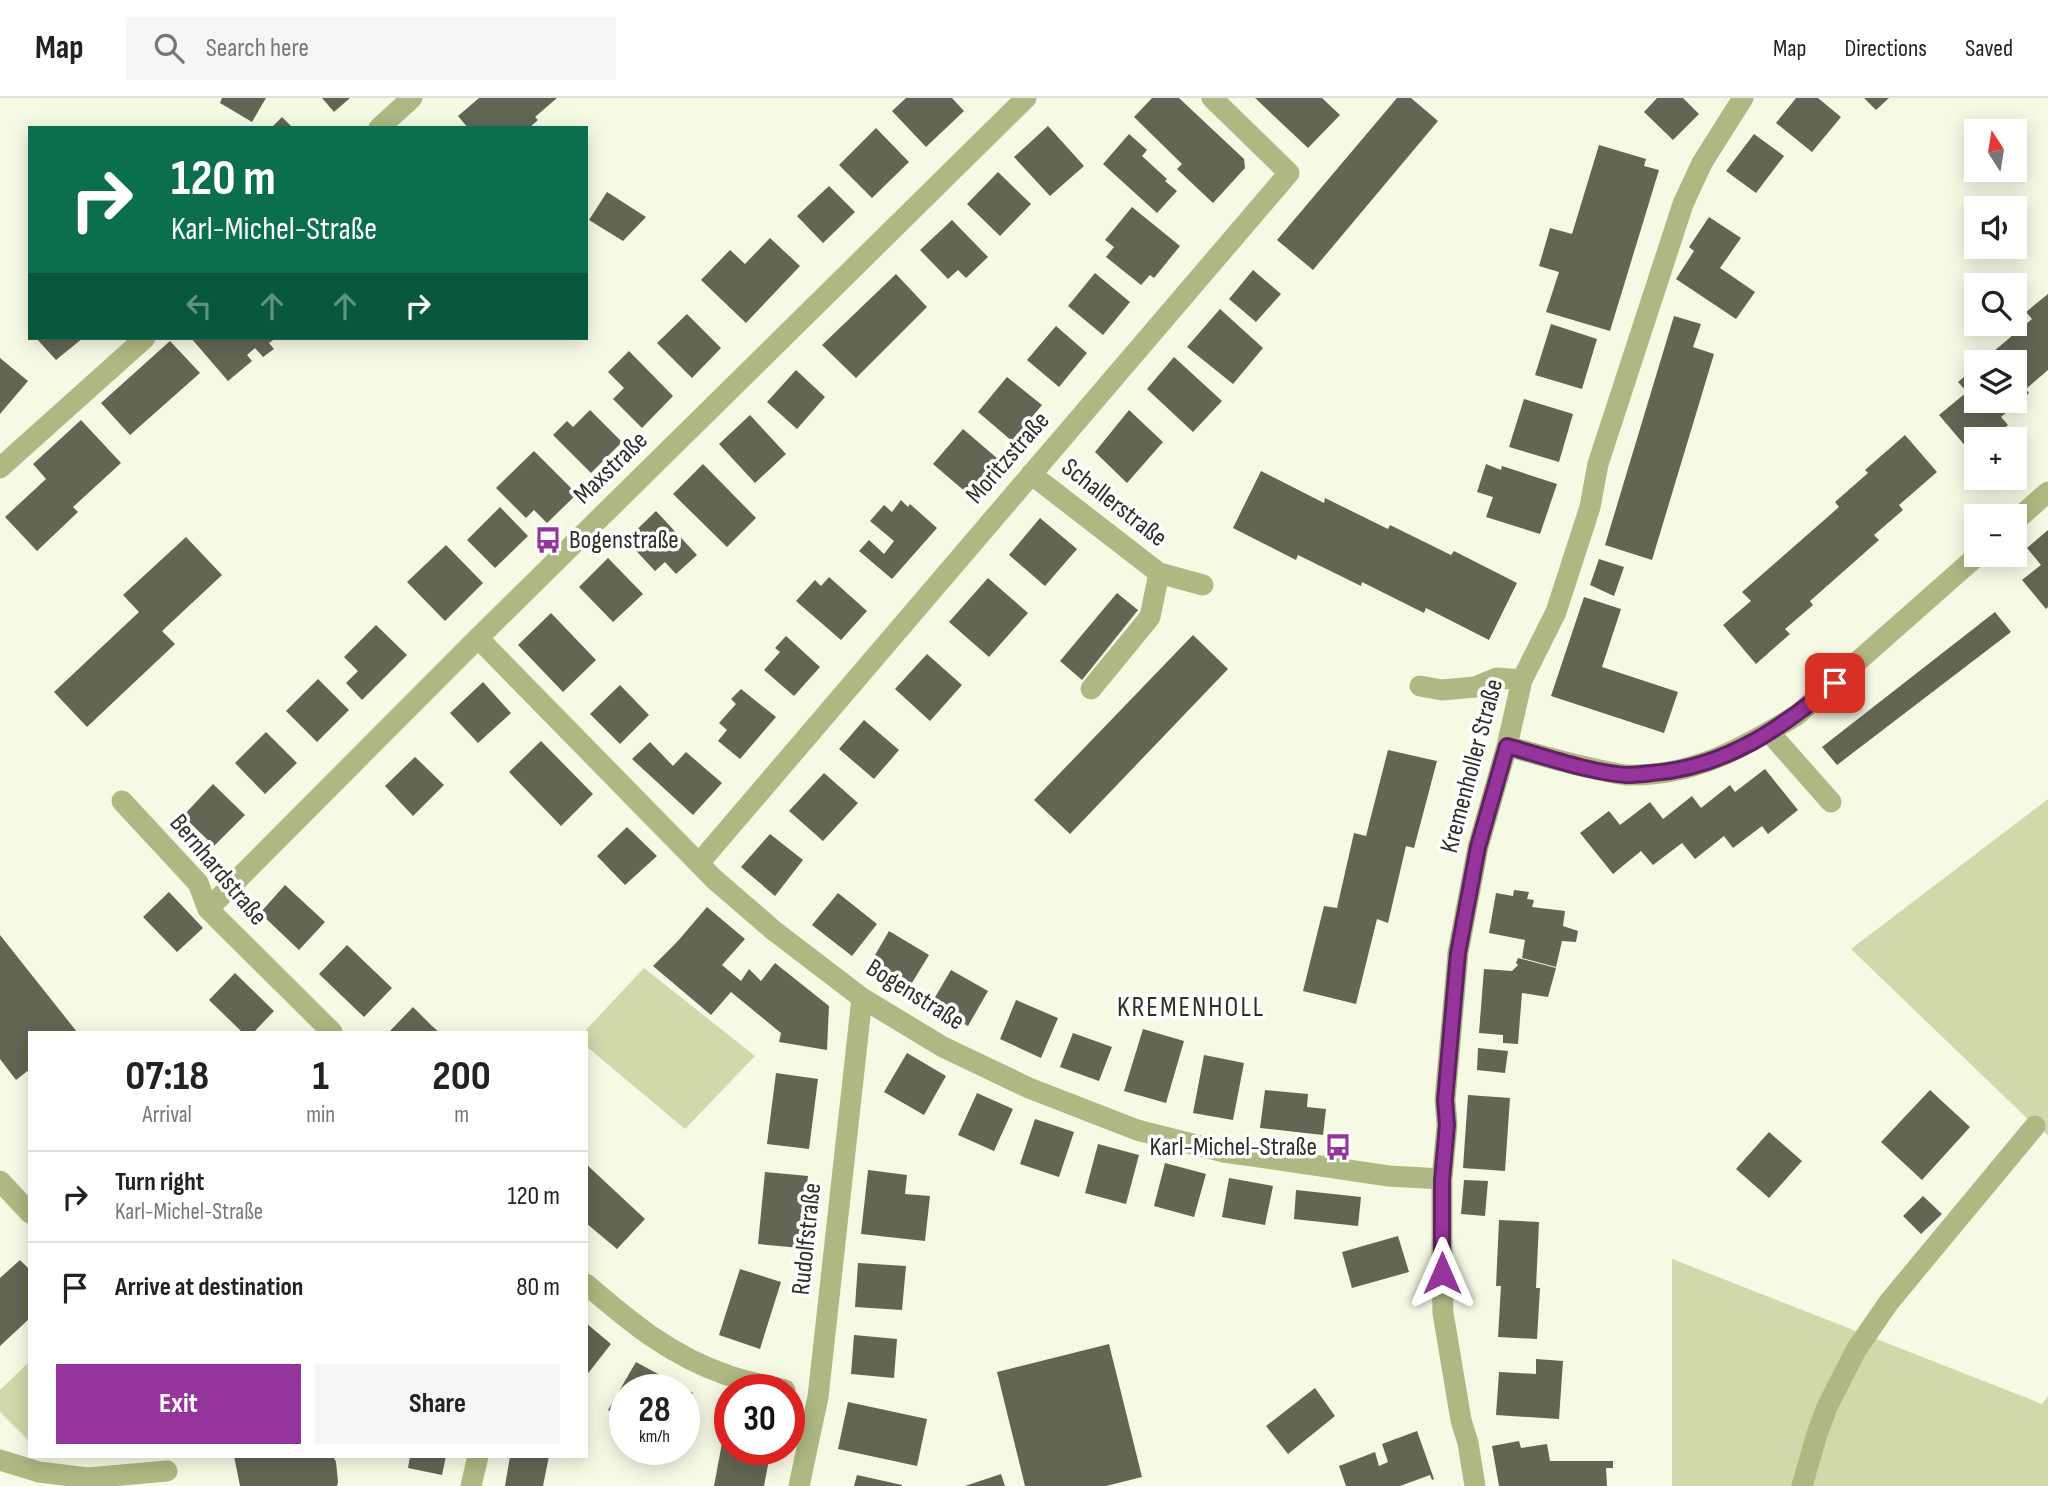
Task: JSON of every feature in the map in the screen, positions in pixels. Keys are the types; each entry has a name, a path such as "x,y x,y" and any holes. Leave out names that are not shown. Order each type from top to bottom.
{"street":[{"path":"381,126 412,98"},
{"name":"Maxstraße","path":"208,909 478,638 1026,98"},
{"name":"Moritzstraße","path":"699,862 1289,173 1212,98"},
{"name":"Kremenholler Straße","path":"1475,1486 1443,1313 1442,1180 1447,1125 1445,1100 1458,953 1478,847 1507,746 1522,680 1556,612 1590,507 1598,464 1683,204 1702,163 1744,98"},
{"path":"0,468 143,340"},
{"name":"Schallerstraße","path":"1031,474 1158,573 1203,585"},
{"path":"2027,511 2048,492"},
{"path":"1507,746 1566,763 1626,775 1677,771 1727,755 1797,715 1964,567"},
{"path":"1091,689 1150,617 1158,573"},
{"name":"Bogenstraße","path":"478,638 714,878 773,930 862,998 956,1053 1029,1088 1137,1130 1224,1152 1389,1176 1442,1180"},
{"path":"1420,686 1442,690 1475,687 1497,678 1522,680"},
{"path":"1769,733 1831,802"},
{"name":"Bernhardstraße","path":"122,802 198,883 208,909 331,1031"},
{"name":"Rudolfstraße","path":"800,1486 818,1397 862,998"},
{"path":"1801,1486 1827,1407 1856,1350 1912,1273 2035,1126"},
{"path":"0,1181 28,1211"},
{"path":"588,1286 642,1332 685,1357 725,1374"},
{"path":"805,1394 818,1397"},
{"path":"471,1486 478,1458"},
{"path":"0,1460 39,1472 88,1478 167,1471"}],"green space":[{"path":"2048,799 2048,1135 2035,1126 1851,949"},
{"path":"644,968 755,1056 685,1129 588,1048 588,1031 585,1031"},
{"path":"1672,1259 2042,1404 2048,1396 2048,1486 1672,1486"},
{"path":"28,1363 28,1440 0,1412 0,1390"}],"building":[{"path":"222,98 266,98 252,122 220,103"},
{"path":"322,98 350,98 334,112"},
{"path":"479,98 557,98 535,117 538,120 531,126 466,126 458,116"},
{"path":"906,98 952,98 964,111 926,147 892,111"},
{"path":"1152,98 1179,98 1244,159 1245,168 1213,203 1177,169 1182,164 1134,117"},
{"path":"1255,98 1322,98 1340,115 1308,148"},
{"path":"1397,98 1411,98 1438,121 1313,270 1277,240"},
{"path":"1657,98 1683,98 1699,114 1673,140 1644,112"},
{"path":"1796,98 1818,98 1841,117 1812,152 1776,123"},
{"path":"1864,98 1889,98 1876,110"},
{"path":"282,117 291,126 273,126"},
{"path":"1048,126 1084,166 1050,196 1014,157"},
{"path":"876,128 909,162 872,198 839,165"},
{"path":"1129,134 1147,150 1142,156 1177,191 1157,213 1103,164"},
{"path":"1754,134 1784,156 1756,193 1726,171"},
{"path":"1599,145 1646,159 1644,166 1659,170 1610,331 1546,312 1559,272 1539,266 1550,228 1572,234"},
{"path":"998,172 1031,204 1000,236 967,204"},
{"path":"829,186 855,212 823,243 797,216"},
{"path":"607,192 646,217 623,241 589,220"},
{"path":"1132,207 1180,246 1154,278 1150,275 1141,285 1106,257 1114,247 1105,240"},
{"path":"1709,217 1741,238 1720,268 1755,292 1736,319 1676,279 1694,251 1689,247"},
{"path":"952,220 988,257 966,278 958,270 948,279 920,250"},
{"path":"770,238 800,266 746,323 701,280 730,250 745,264"},
{"path":"1253,270 1281,294 1256,322 1229,299"},
{"path":"1095,273 1130,302 1103,335 1068,306"},
{"path":"896,274 927,307 856,378 822,345"},
{"path":"2048,294 2048,370 2027,388 2027,350 1995,350 2012,336 2027,336 2027,323 2032,319 2027,311"},
{"path":"1220,309 1263,348 1233,384 1187,347"},
{"path":"687,314 721,348 692,378 657,343"},
{"path":"1674,316 1701,324 1693,347 1714,354 1652,560 1605,545"},
{"path":"1551,324 1597,339 1582,389 1535,375"},
{"path":"1056,326 1087,353 1059,387 1027,360"},
{"path":"38,340 81,340 56,360"},
{"path":"193,340 273,340 269,343 274,349 263,357 255,348 247,355 252,361 228,381"},
{"path":"170,341 200,373 130,435 101,403"},
{"path":"629,351 673,396 642,428 613,399 624,388 608,372"},
{"path":"1174,357 1222,401 1193,432 1147,389"},
{"path":"0,358 28,381 0,414"},
{"path":"796,370 825,397 797,429 767,402"},
{"path":"1007,377 1042,405 1012,441 978,412"},
{"path":"1964,377 1964,389 1958,382"},
{"path":"1964,394 1964,413 2006,413 2001,417 2008,425 1964,427 1964,444 1939,415"},
{"path":"1524,399 1573,414 1559,462 1509,447"},
{"path":"590,410 622,442 591,473 553,435 567,421 573,427"},
{"path":"1129,410 1163,442 1127,483 1095,452"},
{"path":"750,415 786,454 755,483 719,444"},
{"path":"81,420 121,463 73,507 78,512 37,551 5,517 46,479 33,464"},
{"path":"963,429 998,459 968,494 933,464"},
{"path":"1905,435 1937,472 1899,505 1903,510 1874,535 1879,540 1810,601 1813,605 1785,629 1790,634 1756,664 1723,625 1751,601 1742,592 1839,507 1835,502 1868,473 1865,470"},
{"path":"534,451 577,494 547,523 534,510 526,518 496,488"},
{"path":"703,464 756,518 727,547 673,494"},
{"path":"1486,464 1501,470 1502,466 1557,484 1540,534 1486,517 1493,497 1477,492"},
{"path":"1261,471 1324,503 1325,498 1388,529 1390,525 1451,555 1454,551 1517,583 1489,640 1426,608 1424,613 1362,582 1361,586 1298,555 1296,560 1233,528"},
{"path":"901,500 908,507 910,504 937,528 892,579 859,551 869,540 884,554 894,541 870,521 884,505 892,512"},
{"path":"500,507 528,536 495,568 467,540"},
{"path":"656,511 697,555 676,574 665,562 655,571 626,540"},
{"path":"1040,518 1077,549 1045,586 1009,555"},
{"path":"2048,530 2046,609 2022,580 2041,565 2027,548"},
{"path":"186,537 222,575 162,631 175,644 87,727 54,692 139,612 123,595"},
{"path":"446,545 483,583 445,621 407,582"},
{"path":"608,558 643,594 613,622 579,587"},
{"path":"1599,559 1624,567 1614,596 1590,585"},
{"path":"829,577 867,611 841,640 796,601 815,580 821,586"},
{"path":"988,578 1028,613 989,657 949,622"},
{"path":"1117,593 1138,610 1082,680 1060,661"},
{"path":"1584,597 1621,609 1602,667 1678,692 1664,733 1551,696"},
{"path":"1995,612 2011,632 1837,765 1822,747"},
{"path":"551,613 596,660 563,692 518,645"},
{"path":"376,625 407,655 362,700 346,683 358,671 344,657"},
{"path":"1193,635 1228,669 1070,834 1034,800"},
{"path":"786,636 820,667 794,696 764,670 780,652 775,648"},
{"path":"927,654 962,685 930,721 895,689"},
{"path":"318,679 349,710 317,742 286,711"},
{"path":"483,682 511,713 478,743 450,713"},
{"path":"620,685 649,715 620,744 590,714"},
{"path":"741,689 776,717 740,759 718,741 727,730 719,723 736,704 731,699"},
{"path":"864,720 899,750 874,779 839,749"},
{"path":"266,732 297,763 265,794 235,763"},
{"path":"541,741 593,794 561,826 509,772"},
{"path":"650,742 673,766 686,752 722,783 693,815 632,759"},
{"path":"1388,750 1437,761 1414,848 1406,846 1388,923 1377,919 1356,1004 1303,991 1324,906 1337,908 1354,833 1366,836"},
{"path":"415,757 444,785 413,816 385,786"},
{"path":"1765,769 1798,810 1768,834 1762,826 1733,848 1724,836 1695,859 1682,843 1653,865 1641,851 1613,874 1580,833 1609,811 1620,825 1650,802 1663,819 1692,796 1701,808 1730,785 1735,792"},
{"path":"824,773 858,803 823,841 789,811"},
{"path":"213,784 245,815 214,846 183,816"},
{"path":"627,827 657,856 625,885 597,856"},
{"path":"770,834 803,860 775,896 741,867"},
{"path":"285,885 325,922 299,950 260,913"},
{"path":"1514,890 1529,892 1527,899 1534,900 1532,907 1565,911 1563,926 1578,931 1576,942 1562,941 1556,967 1522,958 1525,940 1489,933 1496,893 1513,896"},
{"path":"169,892 203,928 177,952 143,917"},
{"path":"838,893 877,924 852,956 812,925"},
{"path":"707,907 745,939 722,965 741,981 749,969 761,981 775,963 829,1006 827,1050 779,1042 781,1033 731,992 711,1015 653,966"},
{"path":"889,931 929,955 907,991 868,967"},
{"path":"0,935 76,1031 28,1031 28,1071 16,1080 0,1059"},
{"path":"347,945 392,988 364,1017 319,974"},
{"path":"1518,958 1556,968 1548,997 1522,993 1518,1044 1503,1043 1503,1035 1479,1033 1484,969 1512,971 1518,965"},
{"path":"951,970 988,991 968,1026 931,1004"},
{"path":"235,973 274,1011 255,1031 241,1031 209,1000"},
{"path":"1016,1000 1058,1018 1041,1058 1000,1039"},
{"path":"413,1007 438,1031 390,1031"},
{"path":"1143,1029 1184,1041 1166,1103 1124,1091"},
{"path":"1073,1033 1112,1047 1099,1081 1060,1067"},
{"path":"1478,1048 1508,1051 1505,1073 1477,1070"},
{"path":"907,1053 946,1076 924,1115 884,1092"},
{"path":"1204,1055 1244,1063 1233,1120 1193,1113"},
{"path":"776,1073 818,1079 809,1149 767,1144"},
{"path":"1265,1090 1308,1094 1307,1107 1326,1109 1323,1135 1260,1128"},
{"path":"1930,1090 1970,1127 1922,1180 1881,1142"},
{"path":"977,1093 1013,1109 994,1151 958,1135"},
{"path":"1468,1095 1510,1098 1505,1171 1463,1168"},
{"path":"1035,1119 1074,1132 1059,1177 1020,1164"},
{"path":"1769,1132 1802,1161 1769,1198 1736,1169"},
{"path":"1098,1144 1139,1155 1126,1204 1085,1193"},
{"path":"1165,1163 1206,1174 1194,1217 1154,1206"},
{"path":"588,1166 645,1219 617,1249 588,1225"},
{"path":"868,1170 907,1175 905,1194 930,1196 925,1241 861,1234"},
{"path":"765,1172 808,1176 800,1248 758,1244"},
{"path":"1229,1178 1273,1186 1265,1225 1222,1217"},
{"path":"1464,1180 1488,1181 1485,1216 1461,1214"},
{"path":"1296,1190 1361,1197 1358,1226 1294,1219"},
{"path":"1923,1196 1942,1214 1921,1234 1903,1216"},
{"path":"1499,1220 1539,1222 1536,1288 1540,1288 1537,1339 1498,1337 1501,1286 1496,1286"},
{"path":"1398,1236 1409,1272 1352,1288 1342,1252"},
{"path":"20,1260 28,1268 28,1320 0,1346 0,1278"},
{"path":"858,1263 906,1266 902,1310 855,1307"},
{"path":"740,1269 781,1282 760,1349 719,1335"},
{"path":"588,1325 611,1344 588,1373"},
{"path":"854,1335 897,1339 894,1378 851,1374"},
{"path":"1109,1344 1142,1477 1106,1486 1025,1486 997,1372"},
{"path":"1536,1359 1563,1361 1559,1419 1496,1415 1499,1372 1536,1374"},
{"path":"636,1362 658,1374 629,1374"},
{"path":"1315,1388 1335,1416 1288,1454 1266,1426"},
{"path":"848,1402 927,1419 917,1466 838,1449"},
{"path":"1417,1431 1434,1479 1432,1480 1430,1475 1400,1486 1346,1486 1339,1466 1375,1452 1379,1466 1388,1462 1382,1444"},
{"path":"1519,1441 1521,1448 1547,1444 1550,1461 1613,1461 1613,1468 1606,1468 1607,1486 1499,1486 1492,1446"},
{"path":"234,1458 334,1458 336,1462 337,1486 240,1486"},
{"path":"410,1458 446,1458 442,1475 408,1468"},
{"path":"510,1458 549,1458 543,1486 505,1486"},
{"path":"718,1465 768,1465 764,1486 714,1486"},
{"path":"1001,1474 1005,1486 965,1486"},
{"path":"857,1475 902,1485 902,1486 854,1486"}],"place":[{"name":"Bogenstraße","path":"548,540"},
{"name":"Karl-Michel-Straße","path":"1338,1147"}],"district":[{"name":"KREMENHOLL","path":"1191,1007"}],"route":[{"path":"1442,1273 1442,1180 1447,1125 1445,1100 1458,953 1478,847 1507,746 1566,763 1626,775 1677,771 1727,755 1765,736 1797,715 1835,683"}]}
